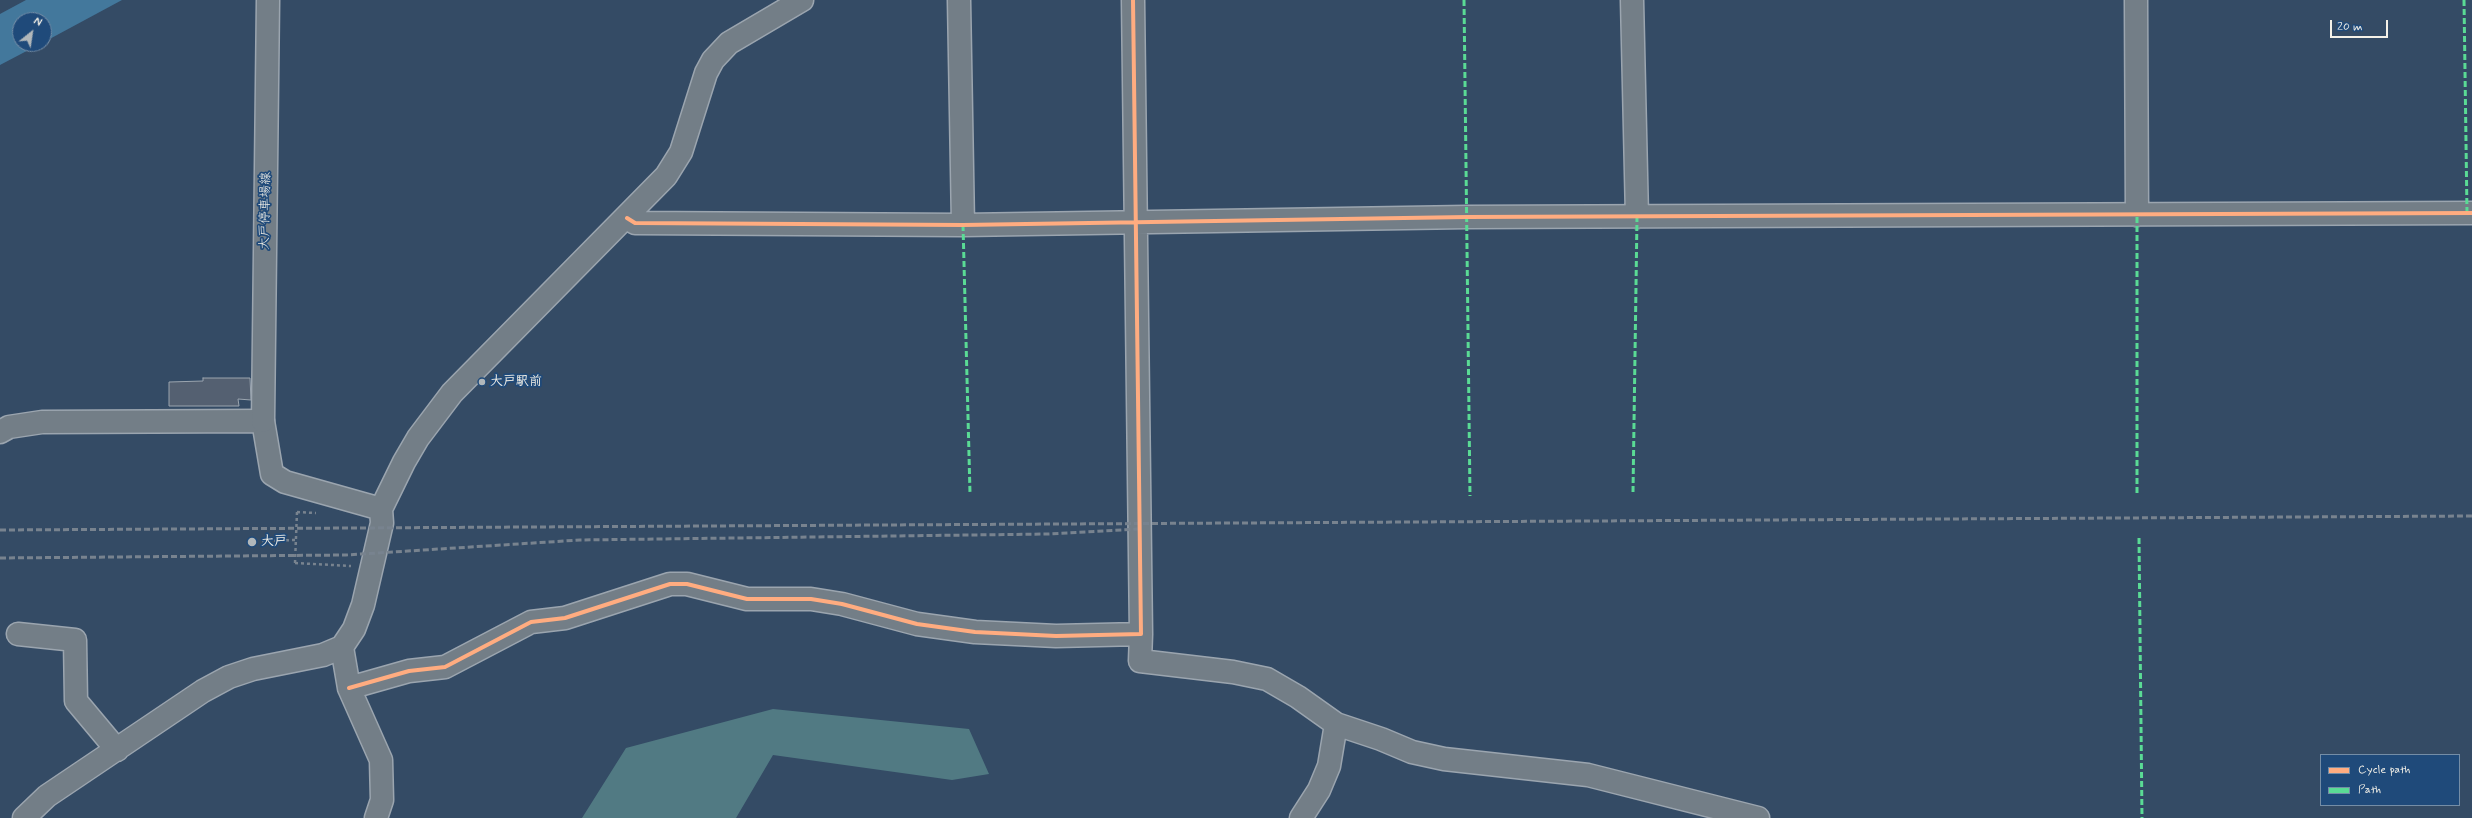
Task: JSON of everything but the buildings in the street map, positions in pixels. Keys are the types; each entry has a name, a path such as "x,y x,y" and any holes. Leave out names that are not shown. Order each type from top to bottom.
{"street":[{"name":"大戸停車場線","path":"268,0 263,421 272,474 284,482 381,509"},
{"path":"24,818 47,796 203,691 229,677 253,669 323,655 342,647 354,629 364,605 382,523 381,509 414,444 452,393 627,218 666,176 681,152 706,73 713,60 729,43 802,0"},
{"path":"960,0 963,225"},
{"path":"1133,0 1137,222 1140,661 1233,672 1267,679 1298,697 1336,724 1382,739 1412,752 1444,759 1588,775 1758,818"},
{"path":"1632,0 1637,217"},
{"path":"2136,0 2137,215"},
{"path":"627,218 635,222 963,225 1467,217 2472,213"},
{"path":"0,432 9,427 42,422 263,421"},
{"path":"349,688 409,671 445,667 531,622 565,618 670,584 687,584 747,599 811,600 834,603 917,624 975,632 1056,636 1141,634"},
{"path":"18,634 75,640 76,701 117,750"},
{"path":"342,647 349,688 381,760 382,800 376,818"},
{"path":"1301,818 1319,790 1330,766 1336,724"}],"path":[{"path":"297,512 295,563 372,566"},
{"path":"262,541 296,540"}],"green space":[{"path":"773,709 969,729 989,774 952,780 773,755 736,818 582,818 626,748"}],"water":[{"path":"26,0 122,0 52,38 52,12 12,12 12,52 25,52 0,65 0,14"}],"railway":[{"path":"0,530 2472,516"},
{"path":"0,558 346,555 580,540 1048,534 1138,529"}],"marked path":[{"path":"1464,0 1470,496"},
{"path":"2464,0 2467,213"},
{"path":"2137,215 2137,493"},
{"path":"1633,492 1637,217"},
{"path":"963,225 970,493"},
{"path":"2139,538 2142,818"}],"cycle path":[{"path":"349,688 409,671 445,667 531,622 565,618 670,584 687,584 747,599 811,599 842,604 917,624 975,632 1056,636 1141,634 1133,0"},
{"path":"627,218 635,223 963,225 1467,217 2472,213"}],"place":[{"name":"大戸駅前","path":"482,382"},
{"name":"大戸","path":"252,542"}]}
